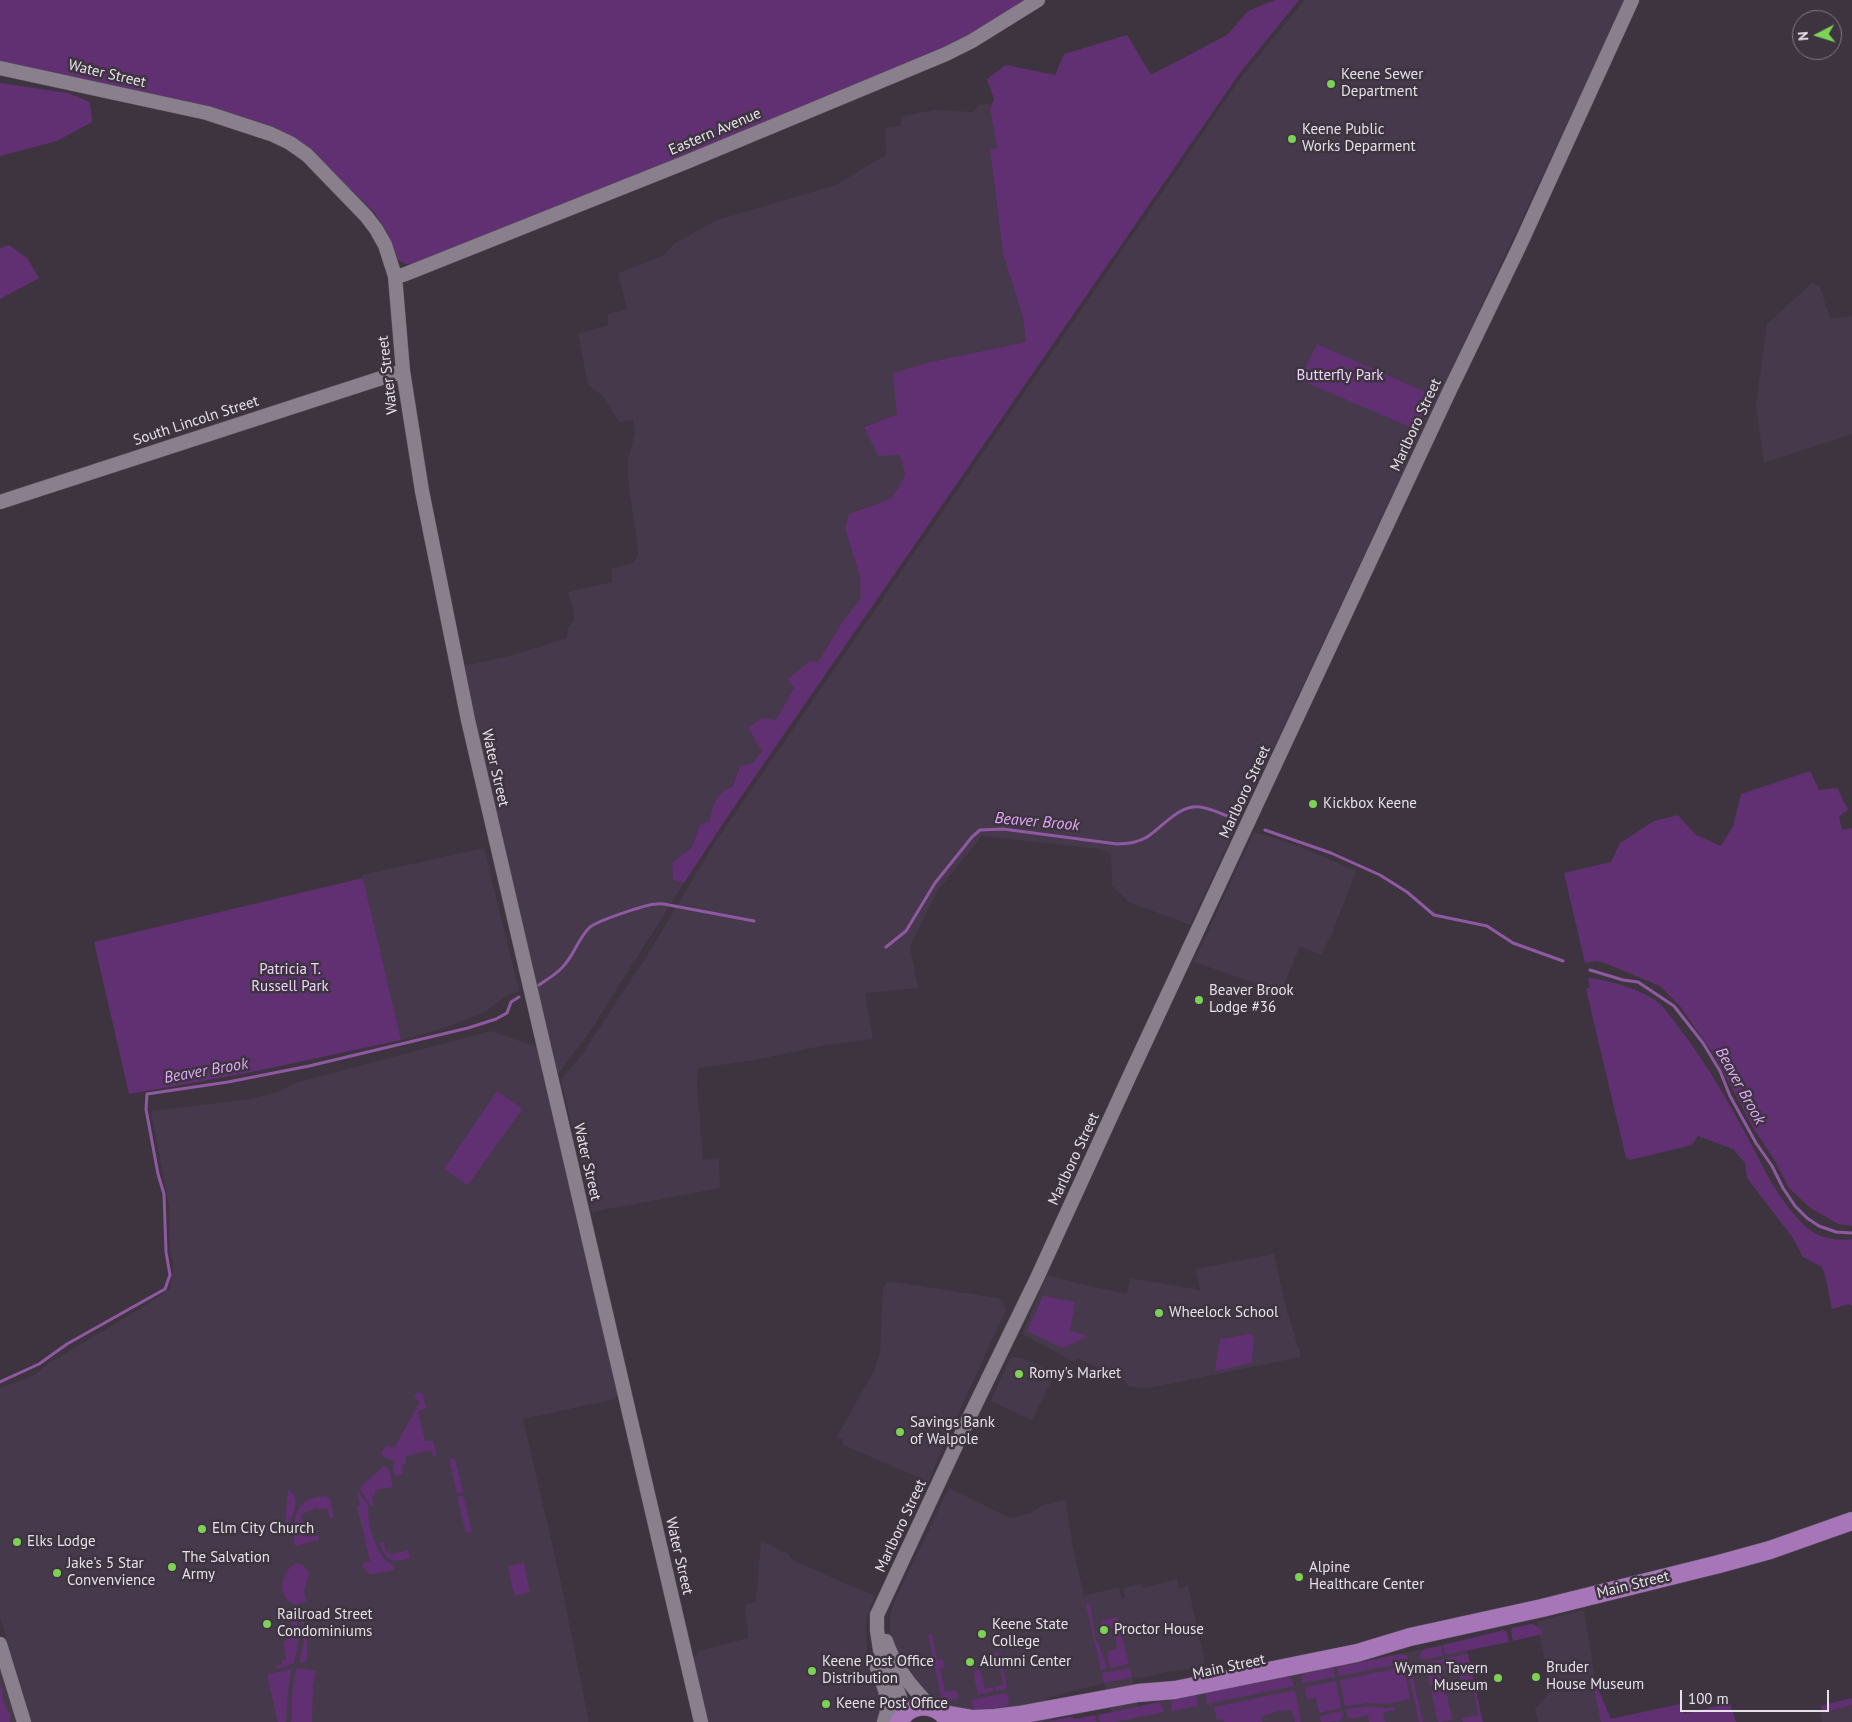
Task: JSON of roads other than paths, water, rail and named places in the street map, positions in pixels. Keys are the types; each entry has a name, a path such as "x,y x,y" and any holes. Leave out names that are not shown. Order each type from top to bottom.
{"main road":[{"name":"Main Street","path":"941,1714 984,1719 1019,1715 1138,1693 1172,1679 1354,1641 1410,1637 1532,1610 1719,1564 1770,1550 1852,1521"},
{"path":"894,1721 915,1708 941,1714"},
{"name":"Main Street","path":"997,1722 1019,1715"}],"street":[{"name":"Eastern Avenue","path":"395,276 403,275 622,188 946,54 972,41 1038,0"},
{"name":"Marlboro Street","path":"894,1721 900,1697 880,1650 877,1616 966,1424 1038,1278 1130,1075 1184,964 1448,394 1520,245 1632,0"},
{"name":"Water Street","path":"0,68 215,116 271,134 290,143 307,155 366,216 385,245 395,276 403,371 422,491 468,720 701,1722"},
{"name":"South Lincoln Street","path":"0,502 403,371"},
{"name":"Marlboro Street","path":"886,1598 884,1621 889,1651 912,1687 941,1714"},
{"path":"0,1644 24,1722"}],"waterway":[{"name":"Beaver Brook","path":"886,947 906,931 935,883 972,837 980,830 1003,829 1121,844 1143,839 1178,813 1192,807 1208,809 1230,817"},
{"name":"Beaver Brook","path":"1265,830 1331,853 1380,875 1407,892 1434,915 1487,926 1513,943 1563,961"},
{"name":"Beaver Brook","path":"539,985 563,967 589,928 601,921 633,910 663,904 754,921"},
{"name":"Beaver Brook","path":"1590,970 1623,980 1638,982 1674,1006 1703,1043 1720,1071 1730,1096 1756,1143 1795,1206 1807,1218 1819,1226 1836,1232 1852,1233"},
{"name":"Beaver Brook","path":"0,1382 39,1364 67,1344 165,1289 170,1275 166,1252 164,1194 158,1174 146,1109 147,1094 228,1082 309,1066 468,1028 496,1019 507,1013 511,1002 519,997"}],"place":[{"name":"Keene Sewer Department","path":"1331,84"},
{"name":"Keene Public Works Deparment","path":"1292,139"},
{"name":"Kickbox Keene","path":"1313,804"},
{"name":"Beaver Brook Lodge #36","path":"1199,1000"},
{"name":"Wheelock School","path":"1159,1313"},
{"name":"Romy's Market","path":"1019,1374"},
{"name":"Savings Bank of Walpole","path":"900,1432"},
{"name":"Elm City Church","path":"202,1529"},
{"name":"Elks Lodge","path":"17,1542"},
{"name":"The Salvation Army","path":"172,1567"},
{"name":"Jake's 5 Star Convenvience","path":"57,1573"},
{"name":"Alpine Healthcare Center","path":"1299,1577"},
{"name":"Railroad Street Condominiums","path":"267,1624"},
{"name":"Proctor House","path":"1104,1630"},
{"name":"Keene State College","path":"982,1634"},
{"name":"Alumni Center","path":"970,1662"},
{"name":"Keene Post Office Distribution","path":"812,1671"},
{"name":"Bruder House Museum","path":"1536,1677"},
{"name":"Wyman Tavern Museum","path":"1498,1678"},
{"name":"Keene Post Office","path":"826,1704"}],"park label":[{"name":"Butterfly Park","path":"1340,376"},
{"name":"Patricia T. Russell Park","path":"290,978"}]}
